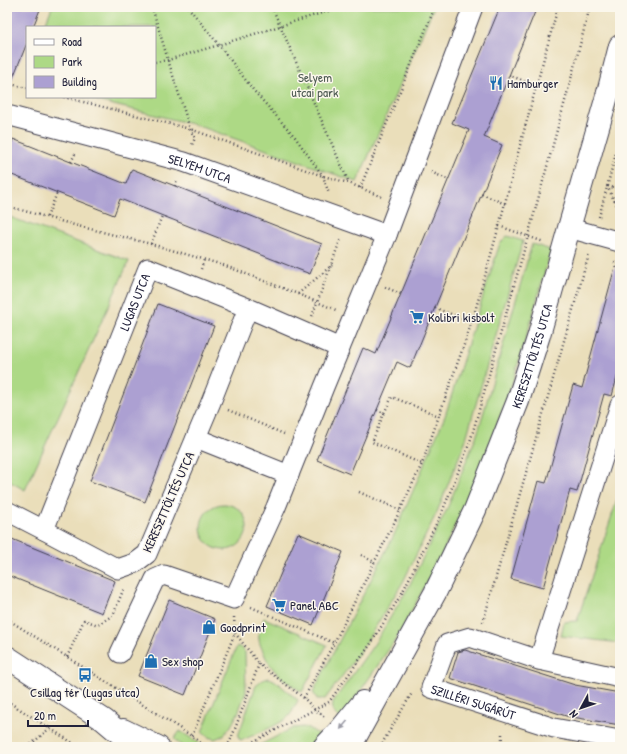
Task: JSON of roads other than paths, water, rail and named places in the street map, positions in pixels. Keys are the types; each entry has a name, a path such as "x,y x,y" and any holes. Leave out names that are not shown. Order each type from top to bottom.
{"street":[{"path":"120,653 154,580 164,575 234,599 276,507 301,442 387,235 473,7"},
{"name":"KERESZTTÖLTÉS UTCA","path":"351,747 435,594 475,510 518,401 539,335 620,46"},
{"name":"SELYEM UTCA","path":"7,114 184,162 387,235"},
{"path":"568,228 620,242"},
{"name":"LUGAS UTCA","path":"44,530 148,268 248,308 340,348"},
{"name":"KERESZTTÖLTÉS UTCA","path":"44,530 118,569 130,565 146,554 211,402 248,308"},
{"path":"539,660 620,405"},
{"name":"KERESZTTÖLTÉS UTCA","path":"196,438 289,475"},
{"path":"7,511 44,530"},
{"name":"SZILLÉRI SUGÁRÚT","path":"620,678 539,660 470,637 447,644 431,688 554,728 620,740"},
{"name":"KERESZTTÖLTÉS UTCA","path":"324,747 345,725 403,651"},
{"path":"7,657 104,720 158,747"},
{"path":"104,720 136,747"}],"place":[{"name":"Hamburger","path":"496,83"},
{"name":"Kolibri kisbolt","path":"417,317"},
{"name":"Panel ABC","path":"279,605"},
{"name":"Goodprint","path":"209,627"},
{"name":"Sex shop","path":"151,661"},
{"name":"Csillag tér (Lugas utca)","path":"85,675"}],"park label":[{"name":"Selyem utcai park","path":"315,84"}]}
